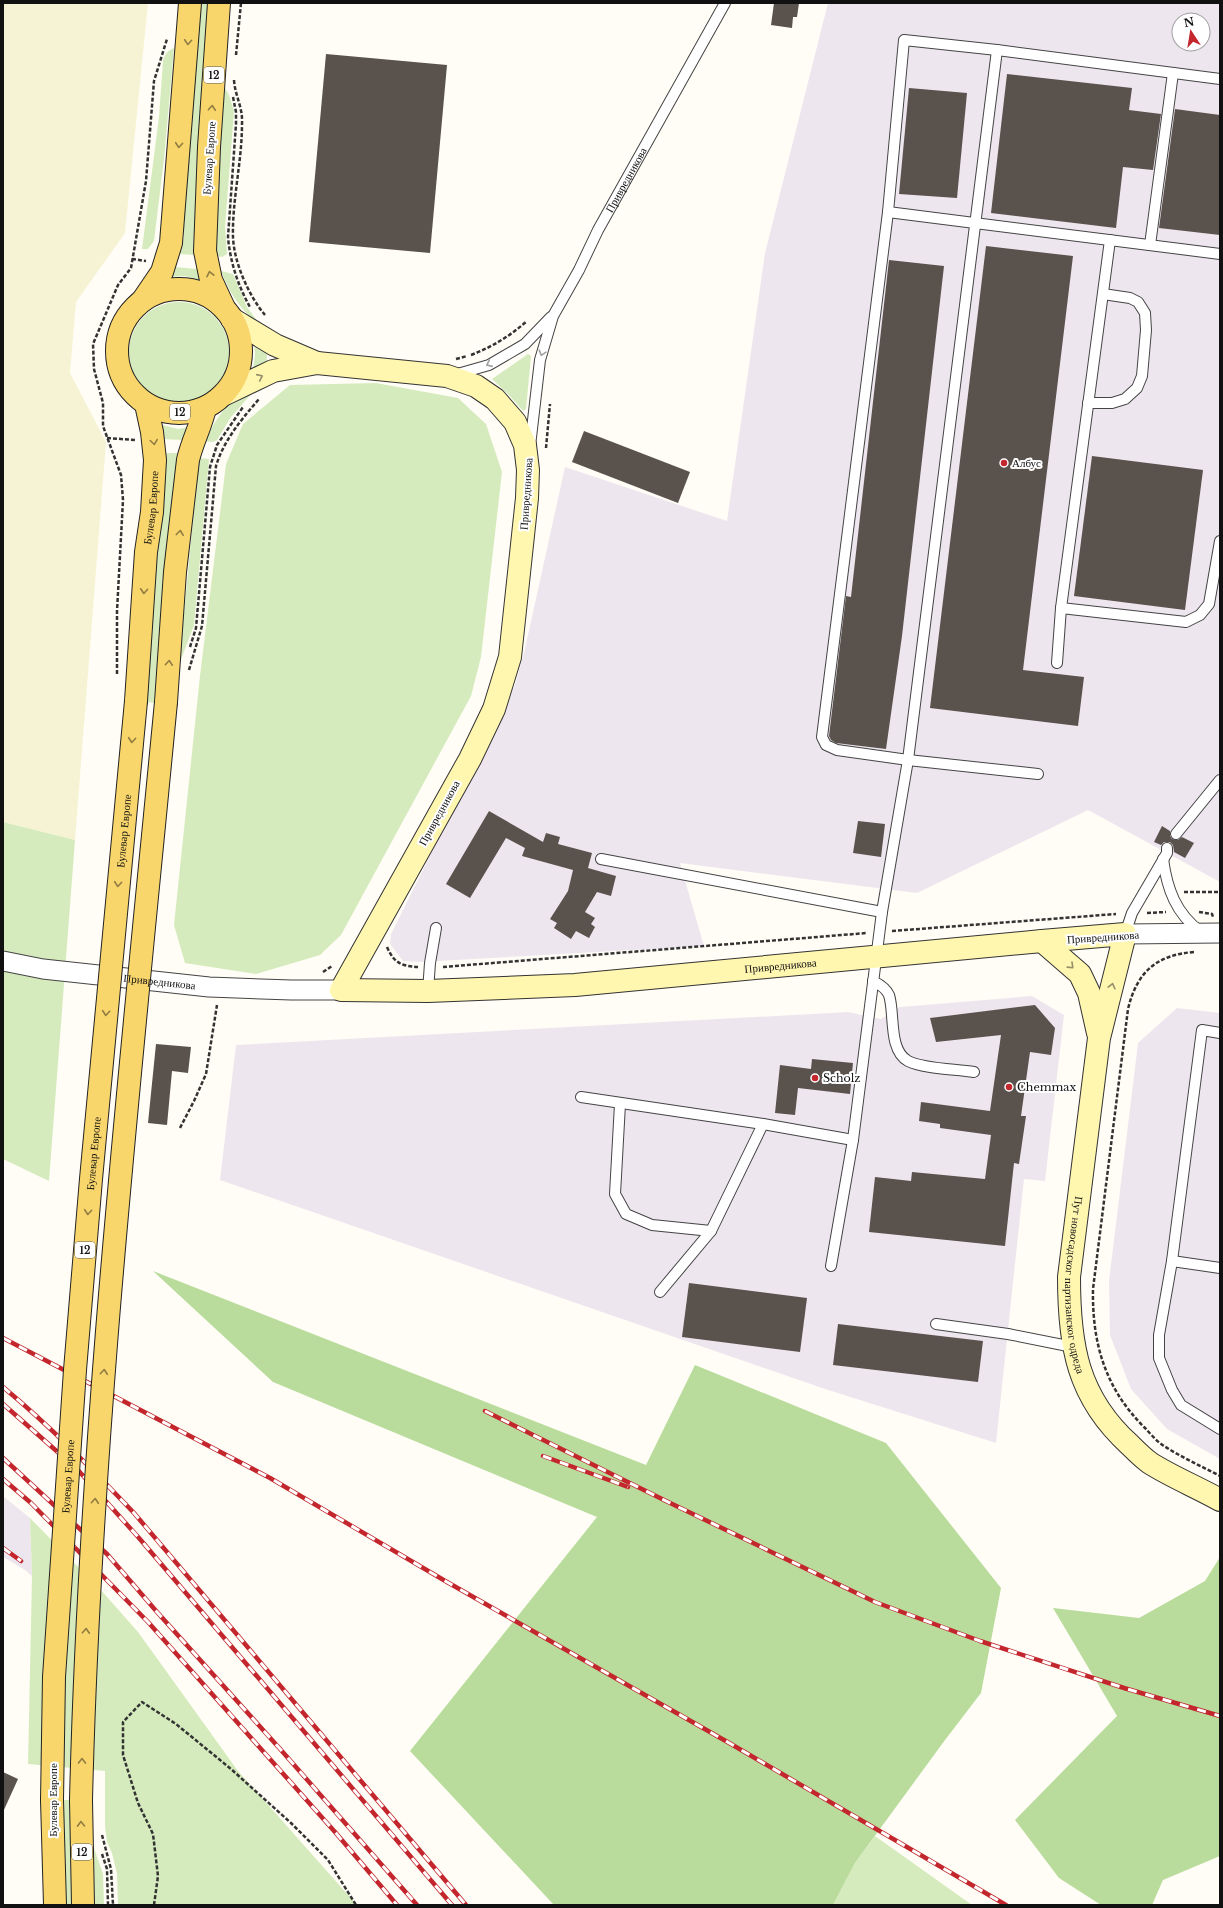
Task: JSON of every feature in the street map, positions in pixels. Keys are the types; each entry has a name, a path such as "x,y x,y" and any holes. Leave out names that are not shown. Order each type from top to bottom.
{"main road":[{"name":"Булевар Европе","path":"144,300 162,272 171,243 190,3"},
{"name":"Булевар Европе","path":"219,3 205,217 205,251 211,280 228,314 240,339 240,360 232,384 225,394 205,408 175,413 160,410 146,404 131,391 120,373 116,352 119,332 128,314 144,300 159,292 177,289 195,291 211,298 228,314"},
{"name":"Булевар Европе","path":"55,1905 52,1800 54,1676 90,1179 136,701 155,460 154,442 146,404"},
{"name":"12","path":"83,1905 81,1800 87,1619 119,1189 166,702 175,572 188,460 205,408"}],"street":[{"path":"228,314 252,333 275,345 317,363"},
{"path":"225,394 273,371 317,363 450,368 496,399 515,422 525,445 528,470"},
{"name":"Привредникова","path":"341,990 470,759 494,709 510,657 527,498 528,470"},
{"name":"Привредникова","path":"3,961 43,969 219,987 428,991 575,985 1042,940 1125,934 1212,933"},
{"name":"Пут новосадског партизанског одреда","path":"1125,934 1099,1038 1070,1277 1069,1313 1073,1347 1082,1376 1097,1407 1118,1434 1149,1462 1220,1500"},
{"path":"1042,940 1080,974 1095,1014 1099,1038"}],"lane":[{"name":"Привредникова","path":"528,470 540,360 553,316 579,270 598,230 725,3"},
{"path":"1038,774 908,760 837,750 826,745 822,737 888,212 904,40 997,50 1220,79"},
{"path":"831,1266 853,1140 882,912 908,760 977,223 997,50"},
{"path":"1150,245 1173,73"},
{"path":"888,212 1220,254"},
{"path":"1057,663 1061,608 1110,240"},
{"path":"1088,403 1112,403 1125,399 1137,388 1142,376 1146,330 1145,312 1138,302 1130,298 1103,294"},
{"path":"450,368 489,365 525,344 553,316"},
{"path":"1061,608 1186,622 1200,615 1210,604 1220,541"},
{"path":"1176,834 1220,780"},
{"path":"1125,934 1132,913 1163,859 1167,848"},
{"path":"601,858 882,912"},
{"path":"1163,859 1165,878 1180,912 1189,923 1212,933"},
{"path":"428,991 436,928"},
{"path":"873,982 882,986 889,994 895,1038 899,1052 906,1060 918,1065 974,1072"},
{"path":"1220,1033 1202,1030 1172,1261 1159,1335 1159,1358 1169,1384 1181,1406 1220,1429"},
{"path":"581,1097 620,1104 764,1124 853,1140"},
{"path":"620,1104 615,1194 626,1214 652,1225 711,1231"},
{"path":"660,1292 711,1231 764,1124"},
{"path":"1172,1261 1220,1268"},
{"path":"936,1324 1008,1334 1073,1347"}],"path":[{"path":"236,60 241,3"},
{"path":"117,674 117,611 123,500 122,475 103,426 103,403 94,370 93,344 118,285 131,268 146,180 154,81 168,37"},
{"path":"234,74 236,90 242,110 242,132 234,226 235,252 246,285 255,304 268,319"},
{"path":"235,131 228,237 229,252 240,286 253,311"},
{"path":"450,368 471,355 489,348 529,320"},
{"path":"188,672 202,626 216,466 220,453 238,424 260,398"},
{"path":"546,449 550,403"},
{"path":"188,651 196,628 210,467 217,445 246,404"},
{"path":"1198,891 1220,892"},
{"path":"386,945 392,959 406,966 430,968 1132,913 1180,912 1212,914 1212,933"},
{"path":"1200,952 1179,954 1161,960 1142,975 1132,993 1128,1010 1093,1289 1093,1312 1096,1338 1103,1364 1115,1391 1135,1419 1162,1445 1220,1476"},
{"path":"320,973 336,964"},
{"path":"180,1128 206,1074 219,987"},
{"path":"154,1905 158,1876 153,1834 138,1803 123,1755 123,1722 142,1702 176,1724 231,1769 291,1823 328,1860 356,1905"},
{"path":"101,1830 112,1869 113,1905"}],"shaded area":[{"path":"3,3 148,3 125,233 76,302 70,373 106,442 75,840 3,822"},
{"path":"828,3 1220,3 1220,882 1088,810 917,893 680,863 704,946 421,962 403,961 390,944 391,934 515,685 524,653 565,467 727,521 765,253"},
{"path":"1032,996 1064,1015 1045,1181 1024,1179 996,1443 825,1389 220,1180 236,1045 848,1012 881,1019 900,1007"},
{"path":"1177,1008 1220,1013 1220,1459 1167,1429 1131,1389 1110,1335 1109,1281 1138,1043"},
{"path":"3,1496 30,1518 32,1576 3,1557"}],"green space":[{"path":"196,3 210,3 194,255 180,254 184,238 183,120"},
{"path":"174,48 164,159 154,241 148,249 142,249 159,117 163,61 167,53"},
{"path":"225,88 234,111 225,227 227,254 222,257 217,256 214,242 213,214"},
{"path":"175,267 197,269 200,280 185,276 170,277"},
{"path":"221,271 233,274 247,307 264,330 238,304"},
{"path":"179,302 198,306 214,317 225,333 229,352 225,371 214,387 198,398 179,402 160,398 144,387 133,371 129,352 133,333 144,317 160,306"},
{"path":"254,341 268,348 266,365 253,369 255,355"},
{"path":"528,354 531,356 526,409 523,411 492,379"},
{"path":"376,383 458,398 486,424 502,472 481,657 471,696 341,935 320,955 256,974 185,963 174,925 200,676 226,464 243,424 290,385"},
{"path":"253,392 231,417 217,440 213,442 204,441 229,403 240,395"},
{"path":"159,424 178,429 189,427 183,440 162,439"},
{"path":"164,453 178,453 155,703 144,702 159,539"},
{"path":"199,458 209,459 194,625 179,665"},
{"path":"3,822 75,840 49,1181 3,1159"},
{"path":"153,1271 646,1465 695,1365 886,1443 1001,1588 981,1693 855,1863 833,1905 554,1905 410,1751 597,1517 273,1382"},
{"path":"30,1518 100,1589 138,1632 238,1771 357,1905 118,1905 117,1874 112,1853 107,1842 105,1827 105,1771 28,1764 32,1576"},
{"path":"1220,1557 1220,1856 1163,1880 1152,1905 1101,1905 1059,1878 1015,1820 1117,1716 1053,1608 1139,1618 1205,1581"},
{"path":"60,1800 74,1800 76,1905 64,1905"},
{"path":"875,1836 972,1905 833,1905 855,1863"},
{"path":"92,1842 103,1874 104,1905 94,1905"}],"building":[{"path":"774,3 799,3 797,17 793,17 792,28 771,25"},
{"path":"326,54 447,65 430,253 309,242"},
{"path":"1007,74 1132,88 1129,110 1161,114 1153,170 1123,167 1116,228 991,213"},
{"path":"909,88 967,93 957,198 899,194"},
{"path":"1175,109 1220,115 1220,235 1159,228"},
{"name":"Албус","path":"986,246 1073,256 1023,670 1084,677 1078,726 930,708"},
{"path":"889,260 944,266 902,636 886,749 836,743 831,740 829,736 846,596 851,597"},
{"path":"584,431 690,472 678,503 572,462"},
{"path":"1092,456 1203,470 1185,610 1074,596"},
{"path":"489,811 543,842 546,833 560,837 558,844 592,853 588,868 616,876 611,896 597,892 585,912 595,918 591,924 595,927 589,938 576,931 571,939 554,928 557,923 550,919 568,891 573,870 522,856 525,848 506,838 470,898 446,884"},
{"path":"858,821 885,824 881,857 853,853"},
{"path":"1162,826 1170,831 1170,836 1172,839 1178,840 1182,837 1194,843 1185,858 1174,852 1173,845 1170,842 1164,842 1161,845 1154,842"},
{"path":"1035,1005 1055,1028 1051,1055 1030,1052 1021,1116 1026,1116 1019,1164 1014,1163 1005,1246 869,1232 875,1177 911,1181 912,1172 985,1179 991,1135 940,1128 940,1124 919,1121 921,1102 990,1111 1001,1035 936,1042 930,1018"},
{"path":"156,1044 191,1047 188,1073 172,1071 167,1125 148,1123"},
{"name":"Scholz","path":"812,1059 853,1063 850,1094 798,1088 795,1115 775,1113 780,1065 811,1069"},
{"path":"689,1283 807,1298 800,1352 682,1337"},
{"path":"838,1324 983,1341 978,1382 833,1365"},
{"path":"3,1772 18,1779 3,1812"}],"railway":[{"path":"3,1338 270,1478 447,1582 731,1744 1006,1905"},
{"path":"3,1387 70,1448 134,1513 466,1905"},
{"path":"3,1404 77,1469 139,1538 452,1905"},
{"path":"485,1411 666,1501 875,1602 980,1641 1124,1688 1220,1716"},
{"path":"543,1456 628,1487"},
{"path":"3,1458 107,1554 417,1905"},
{"path":"3,1479 31,1503 148,1622 335,1832 397,1905"},
{"path":"3,1548 21,1561"}],"place":[{"name":"Албус","path":"1004,463"},
{"name":"Scholz","path":"815,1078"},
{"name":"Chemmax","path":"1009,1087"}]}
